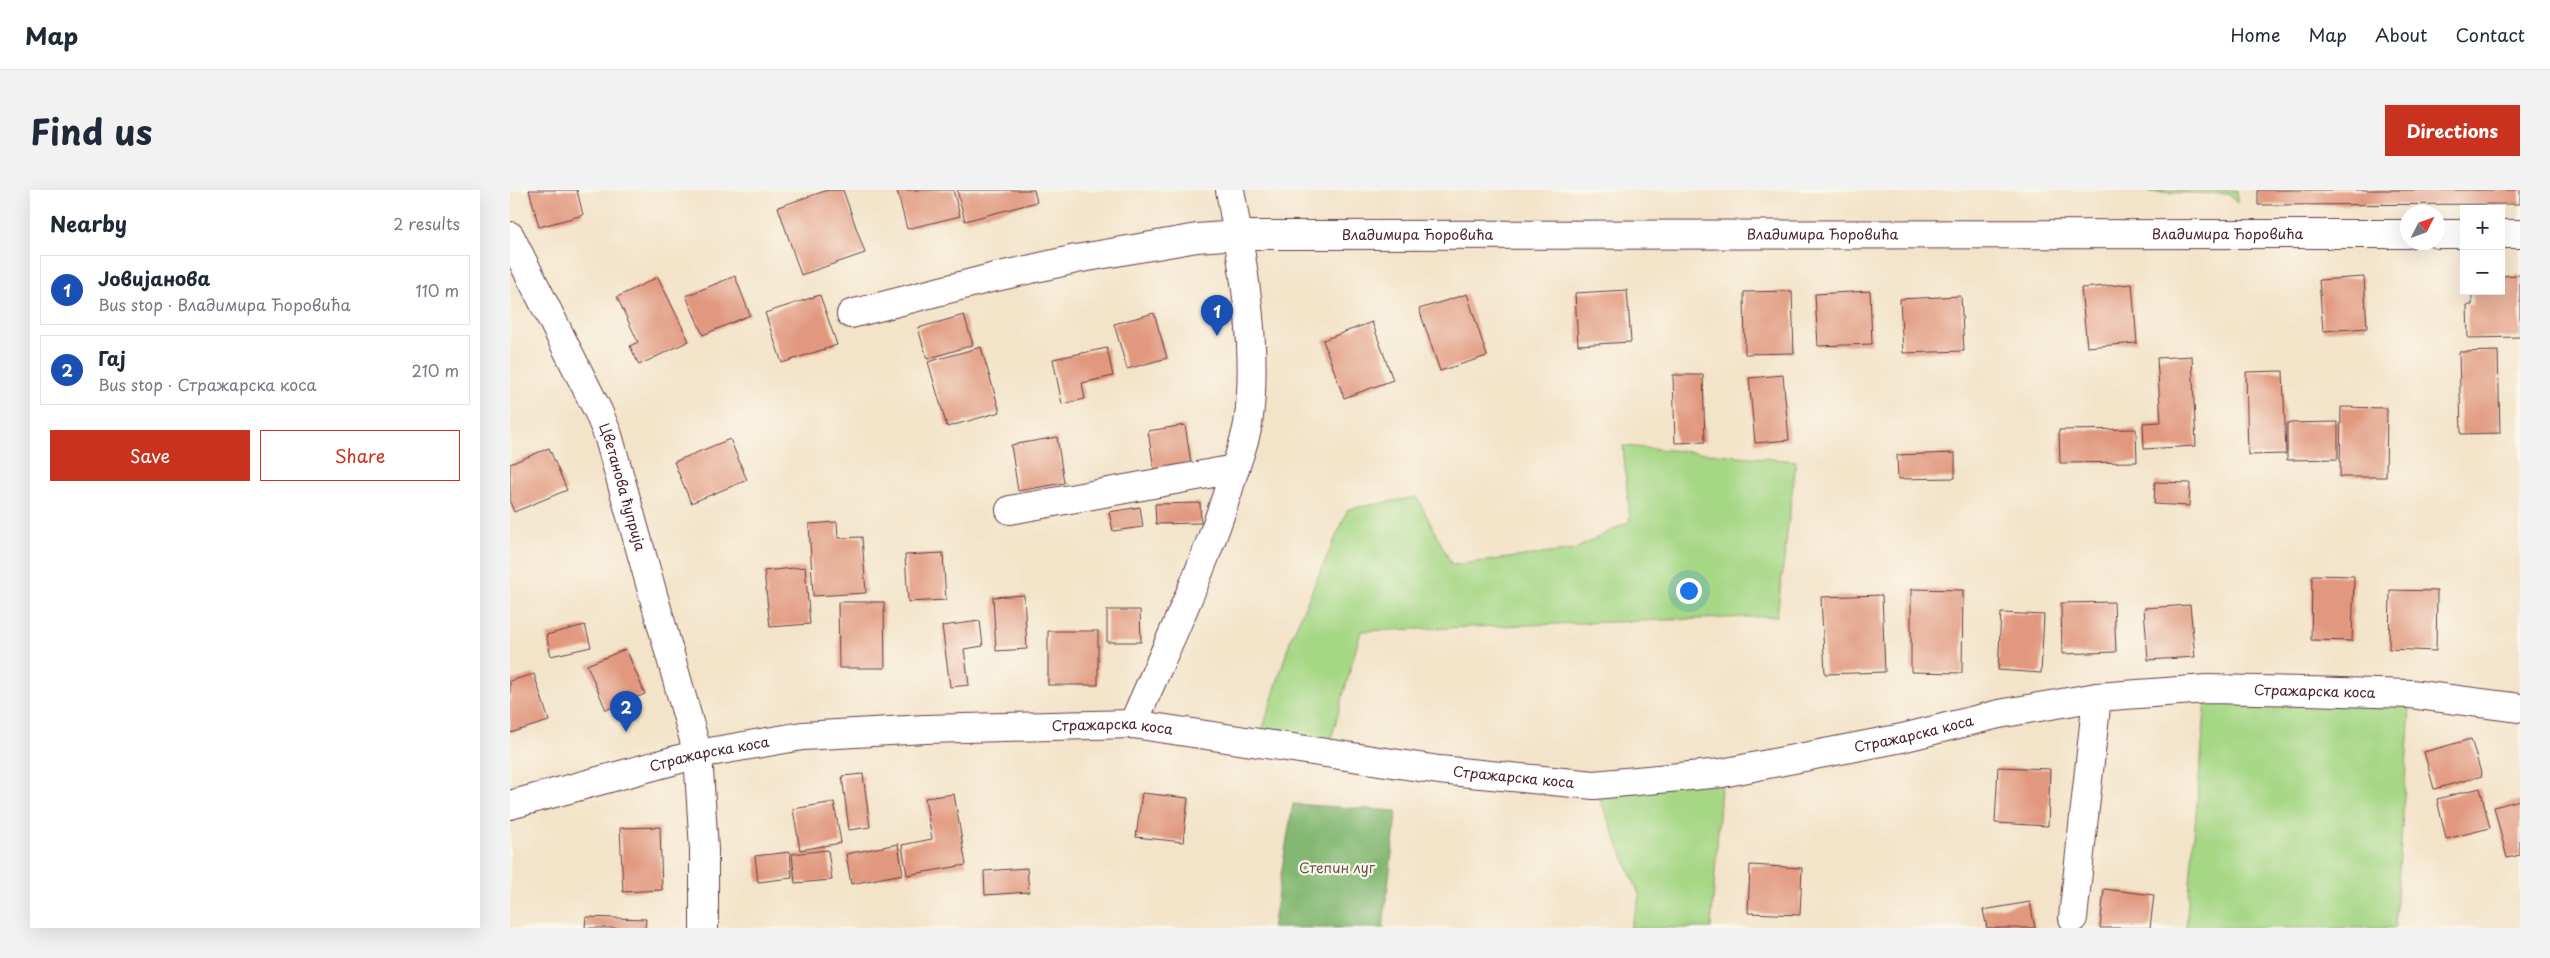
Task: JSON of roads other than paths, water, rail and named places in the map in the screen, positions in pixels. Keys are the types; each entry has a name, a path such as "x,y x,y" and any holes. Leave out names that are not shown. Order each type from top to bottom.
{"street":[{"path":"1134,724 1217,532 1248,425 1250,391 1246,288 1230,190"},
{"name":"Владимира Ћоровића","path":"851,314 991,278 1076,259 1197,238 1238,235 2400,234"},
{"path":"2445,234 2460,234"},
{"path":"2505,234 2520,234"},
{"name":"Цветанова ћуприја","path":"510,236 594,403 608,436 698,754 704,850 704,928"},
{"path":"1010,510 1235,469"},
{"name":"Стражарска коса","path":"510,806 698,754 802,736 926,729 1134,724 1439,770 1594,785 1722,773 1902,738 1999,714 2097,697 2207,690 2306,691 2411,694 2520,708"},
{"path":"2074,918 2097,697"}],"place":[{"name":"Јовијанова","path":"1217,336"},
{"name":"Гај","path":"626,732"}],"park label":[{"name":"Степин луг","path":"1337,868"}]}
